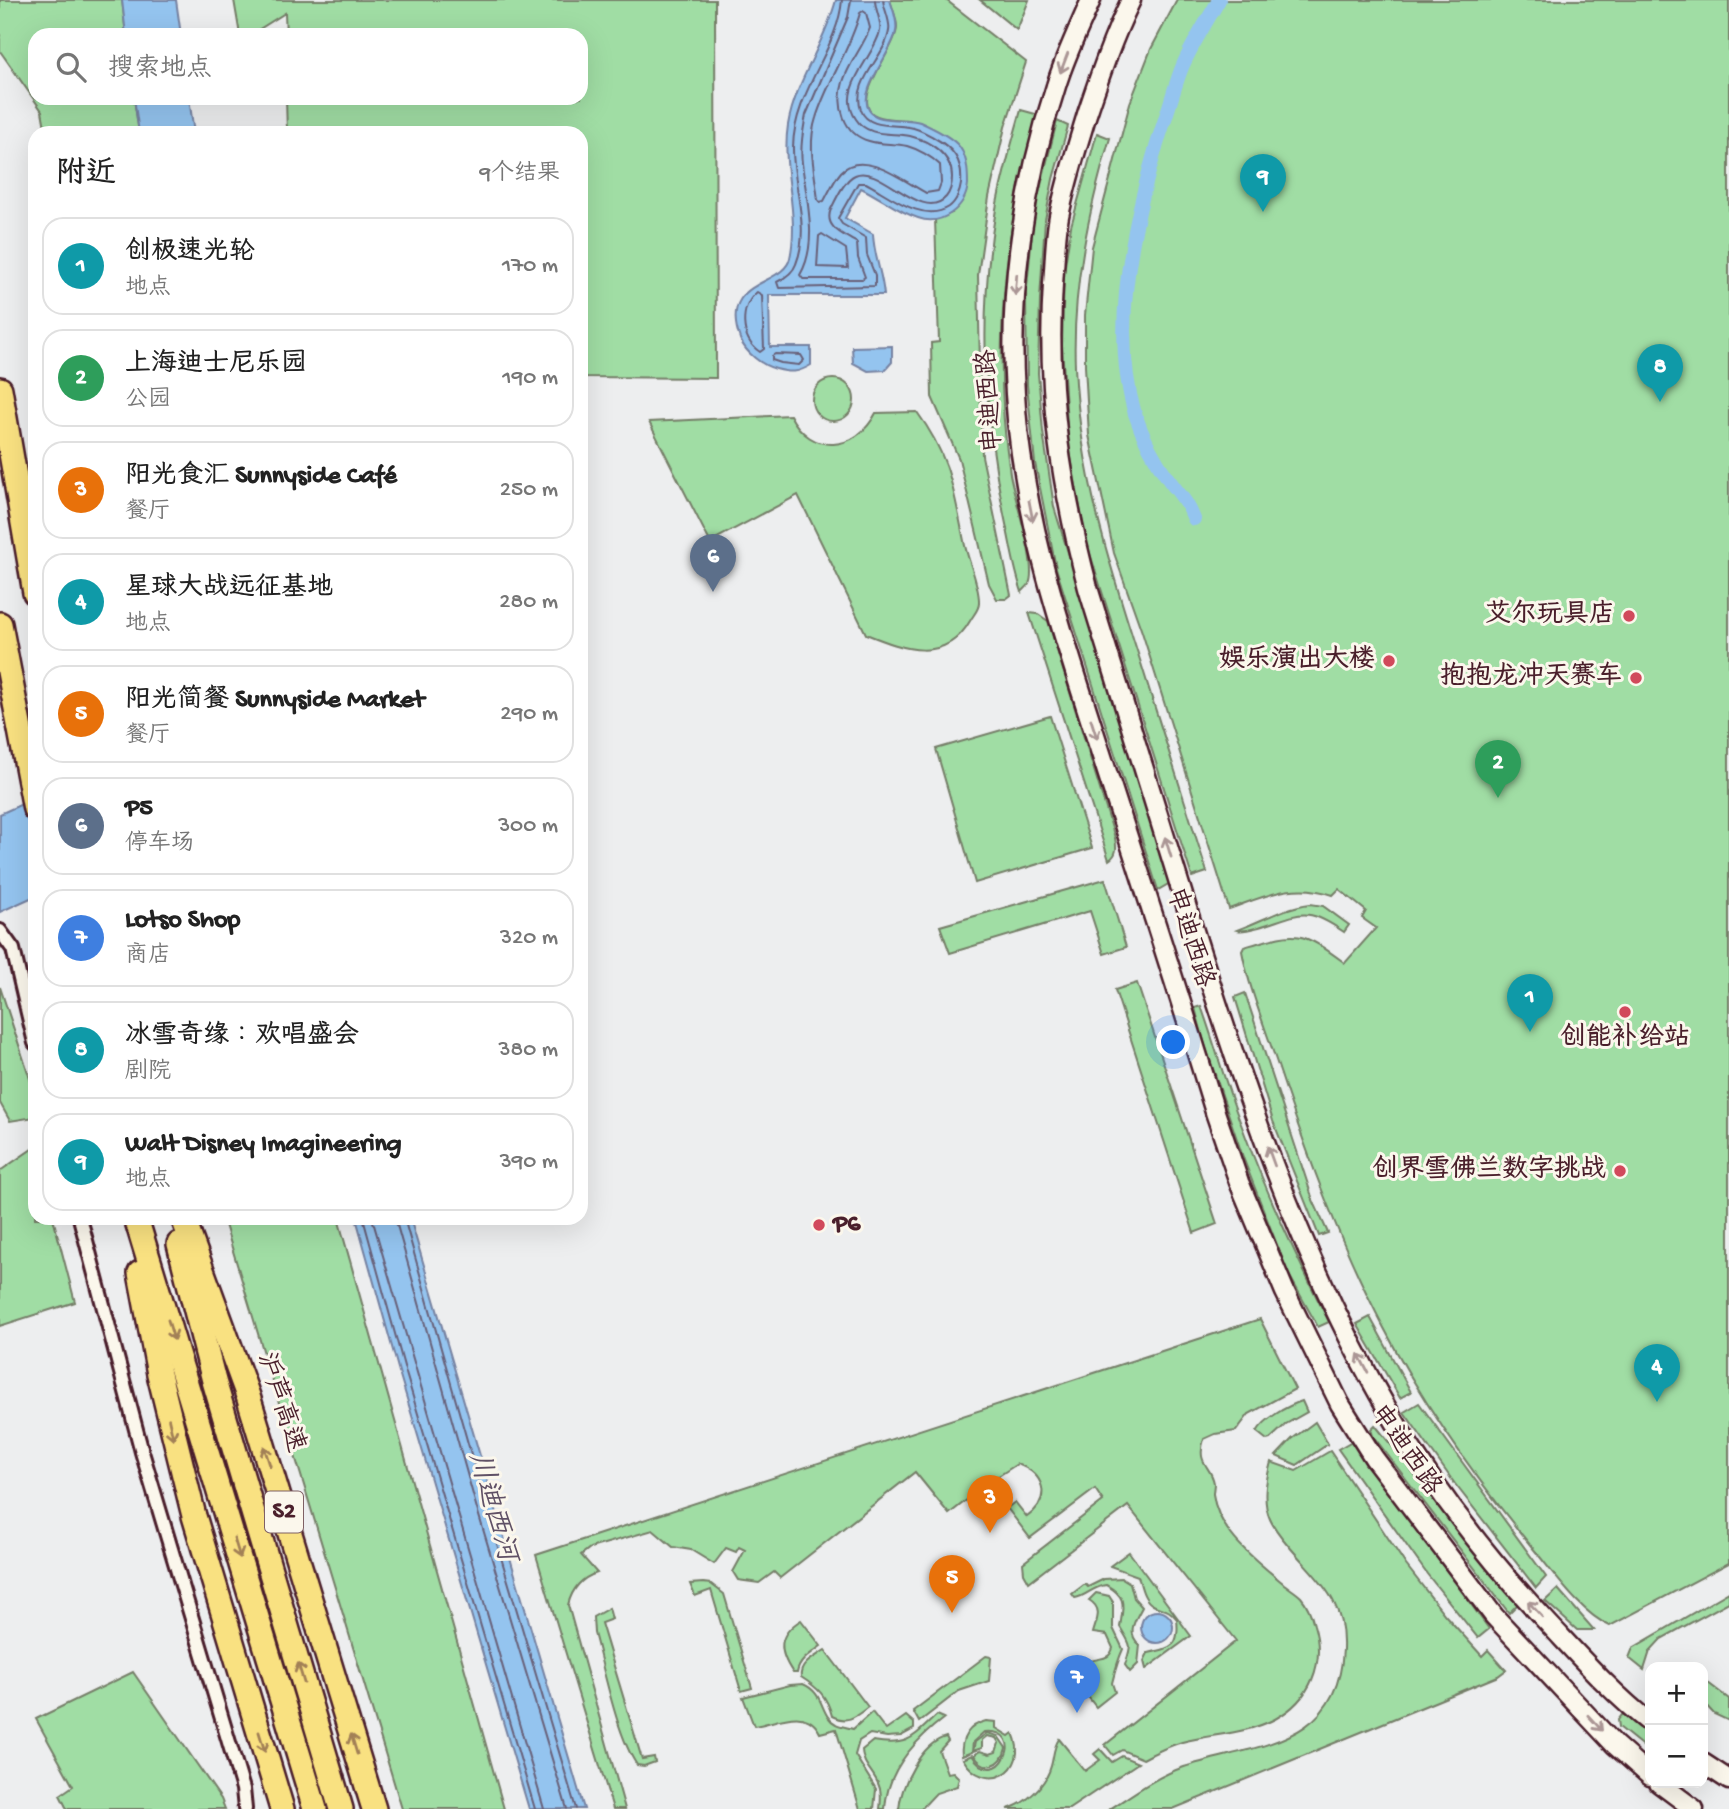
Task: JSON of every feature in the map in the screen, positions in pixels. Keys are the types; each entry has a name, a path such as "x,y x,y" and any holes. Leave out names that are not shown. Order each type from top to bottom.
{"highway":[{"path":"0,388 28,552"},
{"path":"0,624 28,777"},
{"path":"131,1225 177,1454 282,1809"},
{"name":"S2","path":"138,1225 316,1809"},
{"name":"沪芦高速","path":"176,1225 217,1394 341,1809"},
{"name":"沪芦高速","path":"186,1225 248,1396 374,1809"}],"street":[{"name":"申迪西路","path":"1091,0 1066,56 1042,134 1024,216 1014,318 1014,392 1025,482 1035,534 1072,662 1239,1182 1285,1292 1340,1404 1374,1458 1494,1616 1615,1745 1645,1772"},
{"name":"申迪西路","path":"1131,0 1103,64 1074,153 1056,238 1051,355 1055,430 1072,528 1088,587 1221,1016 1278,1176 1338,1316 1401,1431 1488,1553 1518,1591 1573,1650 1645,1719"},
{"path":"0,931 28,1021"},
{"path":"82,1225 142,1452 243,1789 245,1809"},
{"path":"1708,1766 1729,1780"},
{"path":"1666,1788 1694,1809"}],"green space":[{"path":"0,0 122,0 125,28 28,28 28,91 0,51"},
{"path":"234,0 715,0 716,378 588,377 588,126 287,126 286,105 588,105 588,28 286,28 285,13 261,28 239,28"},
{"path":"890,0 946,0 1026,62 1005,127 989,197 978,275 982,456 1011,595 1006,599 997,599 989,584 959,459 932,397 931,343 939,342 935,219 952,213 910,120 877,116 869,110 867,100 875,75 895,36 897,24"},
{"path":"980,0 1029,0 1017,30"},
{"path":"1177,0 1729,0 1729,1563 1610,1626 1589,1613 1570,1593 1474,1472 1417,1387 1368,1297 1302,1138 1254,996 1242,951 1244,947 1276,938 1298,936 1317,944 1345,963 1376,928 1362,918 1366,911 1339,889 1333,895 1306,889 1280,892 1229,909 1142,632 1114,553 1089,435 1085,315 1092,247 1130,103 1151,49"},
{"path":"38,105 135,105 138,126 45,126 42,111"},
{"path":"1021,110 1039,115 1021,178 1013,222 1004,294 1002,367 1010,474 1030,562 1029,584 1022,592 1011,550 993,446 988,407 985,327 990,248 996,209"},
{"path":"1057,121 1068,126 1045,220 1038,373 1043,432 1054,507 1170,883 1158,890 1056,568 1035,463 1027,385 1026,297 1034,213"},
{"path":"1097,133 1110,138 1088,223 1079,280 1075,338 1078,406 1097,516 1207,872 1192,877 1086,541 1068,441 1062,345 1064,272 1071,226"},
{"path":"833,379 848,385 854,400 848,415 833,421 818,415 812,400 818,385"},
{"path":"917,412 937,444 949,474 978,588 979,603 960,635 948,644 922,650 866,634 798,495 710,542 649,422 790,415 809,437 821,443 833,444 846,442 857,436 876,413"},
{"path":"1029,613 1038,614 1048,621 1115,838 1116,851 1109,860"},
{"path":"1050,716 1092,848 975,883 936,749"},
{"path":"1105,879 1126,947 1104,954 1090,911 950,953 940,926"},
{"path":"1310,904 1323,906 1349,925 1344,932 1320,918 1303,914 1248,930 1237,930 1282,911"},
{"path":"1137,983 1217,1224 1194,1233 1115,990"},
{"path":"0,987 28,1073 28,1118 10,1121 0,1103"},
{"path":"1245,993 1313,1200 1328,1233 1319,1236 1273,1121 1235,997"},
{"path":"1201,1006 1261,1174 1293,1249 1329,1322 1318,1327 1288,1273 1244,1160 1205,1045 1195,1008"},
{"path":"28,1152 28,1225 55,1225 75,1302 0,1326 0,1171"},
{"path":"225,1225 340,1225 504,1809 402,1809"},
{"path":"1370,1317 1411,1392 1400,1398 1357,1324"},
{"path":"1260,1319 1295,1389 1249,1414 1236,1431 1215,1434 1204,1439 1202,1454 1214,1483 1216,1508 1230,1533 1251,1555 1301,1597 1312,1618 1317,1639 1316,1667 1306,1691 1287,1711 1253,1728 1182,1742 1143,1759 1122,1750 1113,1755 1105,1745 1236,1641 1128,1506 1029,1582 1023,1563 1103,1501 1095,1489 1030,1538 1007,1508 1015,1502 1027,1517 1040,1502 1042,1487 1034,1474 1026,1468 1017,1464 997,1477 1005,1491 997,1496 987,1484 949,1514 915,1472 780,1578 774,1572 759,1583 738,1580 733,1572 745,1550 739,1547 736,1552 726,1548 714,1564 691,1550 673,1547 653,1530 590,1548 581,1555 597,1573 578,1585 568,1605 625,1809 613,1809 536,1555"},
{"path":"1302,1401 1307,1412 1286,1424 1270,1439 1267,1440 1257,1432 1276,1414"},
{"path":"1419,1403 1546,1577 1536,1588 1455,1484 1404,1412"},
{"path":"1315,1422 1328,1444 1297,1465 1276,1456 1292,1439"},
{"path":"1375,1425 1519,1603 1509,1613 1373,1436 1371,1429"},
{"path":"1352,1441 1489,1629 1478,1638 1427,1574 1338,1449"},
{"path":"1330,1451 1406,1565 1445,1615 1482,1656 1488,1650 1506,1670 1498,1676 1173,1809 1110,1809 1164,1775 1288,1736 1309,1723 1326,1706 1338,1681 1343,1649 1339,1616 1328,1591 1274,1526 1265,1498 1271,1462 1296,1471"},
{"path":"1129,1552 1191,1636 1146,1669 1144,1661 1148,1653 1173,1645 1177,1635 1177,1619 1147,1600 1138,1576 1110,1566"},
{"path":"1122,1578 1130,1583 1134,1598 1142,1607 1132,1631 1140,1645 1138,1664 1130,1672 1125,1665 1130,1645 1120,1627 1121,1598 1106,1585 1079,1597 1075,1598 1072,1594 1085,1584 1088,1587 1104,1579"},
{"path":"690,1584 711,1584 724,1594 752,1688 741,1691 711,1590 695,1596"},
{"path":"1558,1589 1594,1630 1577,1630 1545,1601"},
{"path":"1729,1592 1729,1602 1661,1639 1650,1651 1644,1670 1629,1658 1633,1648"},
{"path":"1096,1593 1109,1596 1113,1602 1113,1628 1123,1649 1112,1683 1115,1692 1096,1707 1072,1676 1088,1662 1107,1657 1113,1648 1107,1635 1093,1633 1098,1611 1089,1600"},
{"path":"609,1608 612,1619 601,1623 642,1759 654,1757 655,1762 644,1766 637,1765 623,1737 594,1633 593,1617"},
{"path":"801,1620 821,1646 803,1661 797,1673 793,1673 785,1658 782,1644 788,1632"},
{"path":"825,1650 868,1707 851,1718 832,1716 821,1693 801,1677 802,1668"},
{"path":"986,1656 991,1657 989,1681 959,1691 919,1722 913,1711"},
{"path":"133,1672 221,1799 225,1809 67,1809 60,1795 73,1786 36,1719"},
{"path":"1708,1683 1729,1699 1729,1721 1714,1714 1708,1707"},
{"path":"803,1684 815,1693 827,1716 840,1726 853,1729 872,1712 886,1730 906,1716 914,1723 914,1729 901,1736 870,1734 859,1741 855,1755 876,1789 874,1809 860,1809 836,1729 820,1733 807,1720 799,1718 754,1726 743,1697"},
{"path":"937,1715 944,1718 904,1757 891,1781 885,1809 880,1809 880,1789 864,1760 862,1750 873,1741 894,1743 909,1739"},
{"path":"1622,1715 1628,1715 1645,1731 1645,1748 1619,1727 1618,1720"},
{"path":"986,1721 996,1722 996,1728 1009,1736 1013,1733 1017,1747 1016,1759 1011,1768 993,1777 983,1776 972,1770 963,1759 972,1755 982,1766 991,1768 999,1764 1005,1757 1007,1748 1005,1739 998,1733 984,1732 973,1742 972,1752 962,1756 967,1733"},
{"path":"987,1733 998,1736 1006,1748 1001,1759 993,1765 983,1764 974,1755 980,1751 990,1754 996,1752 999,1743 996,1738 987,1736 982,1740 982,1748 973,1751 975,1742"},
{"path":"946,1737 948,1741 939,1751 947,1773 953,1772 959,1778 957,1786 936,1793 921,1809 899,1809 908,1778 921,1756 937,1741"},
{"path":"1059,1739 1085,1771 1100,1760 1094,1754 1100,1749 1112,1762 1122,1756 1138,1763 1069,1809 1007,1809 1028,1799 1040,1787 1048,1773"}],"water":[{"path":"122,0 176,0 180,28 125,28"},
{"path":"836,0 890,0 896,19 896,31 871,82 867,102 869,110 885,119 920,122 953,141 965,157 968,184 958,207 936,220 918,218 903,212 861,188 845,218 873,234 884,295 769,295 770,347 811,347 811,365 794,372 765,365 750,354 740,339 736,319 738,305 745,294 777,274 790,258 793,224 786,142 788,125 797,93 825,32"},
{"path":"135,105 190,105 193,126 138,126"},
{"path":"892,346 892,362 885,370 868,371 853,363 852,347"},
{"path":"28,801 28,899 0,912 0,814"},
{"name":"川迪西河","path":"358,1225 412,1225 584,1809 529,1809"},
{"path":"1157,1611 1168,1616 1173,1627 1168,1638 1157,1643 1146,1638 1141,1627 1146,1616"}],"waterway":[{"path":"1194,519 1154,456 1135,414 1127,379 1125,303 1136,225 1155,150 1183,65 1219,0"}],"place":[{"name":"Walt Disney Imagineering","path":"1263,212"},
{"name":"冰雪奇缘：欢唱盛会","path":"1660,402"},
{"name":"P5","path":"713,592"},
{"name":"艾尔玩具店","path":"1629,616"},
{"name":"娱乐演出大楼","path":"1389,661"},
{"name":"抱抱龙冲天赛车","path":"1636,678"},
{"name":"上海迪士尼乐园","path":"1498,798"},
{"name":"创能补给站","path":"1625,1012"},
{"name":"创极速光轮","path":"1530,1032"},
{"name":"创界雪佛兰数字挑战","path":"1620,1171"},
{"name":"P6","path":"819,1225"},
{"name":"星球大战远征基地","path":"1657,1402"},
{"name":"阳光食汇 Sunnyside Café","path":"990,1533"},
{"name":"阳光简餐 Sunnyside Market","path":"952,1613"},
{"name":"Lotso Shop","path":"1077,1713"}]}
